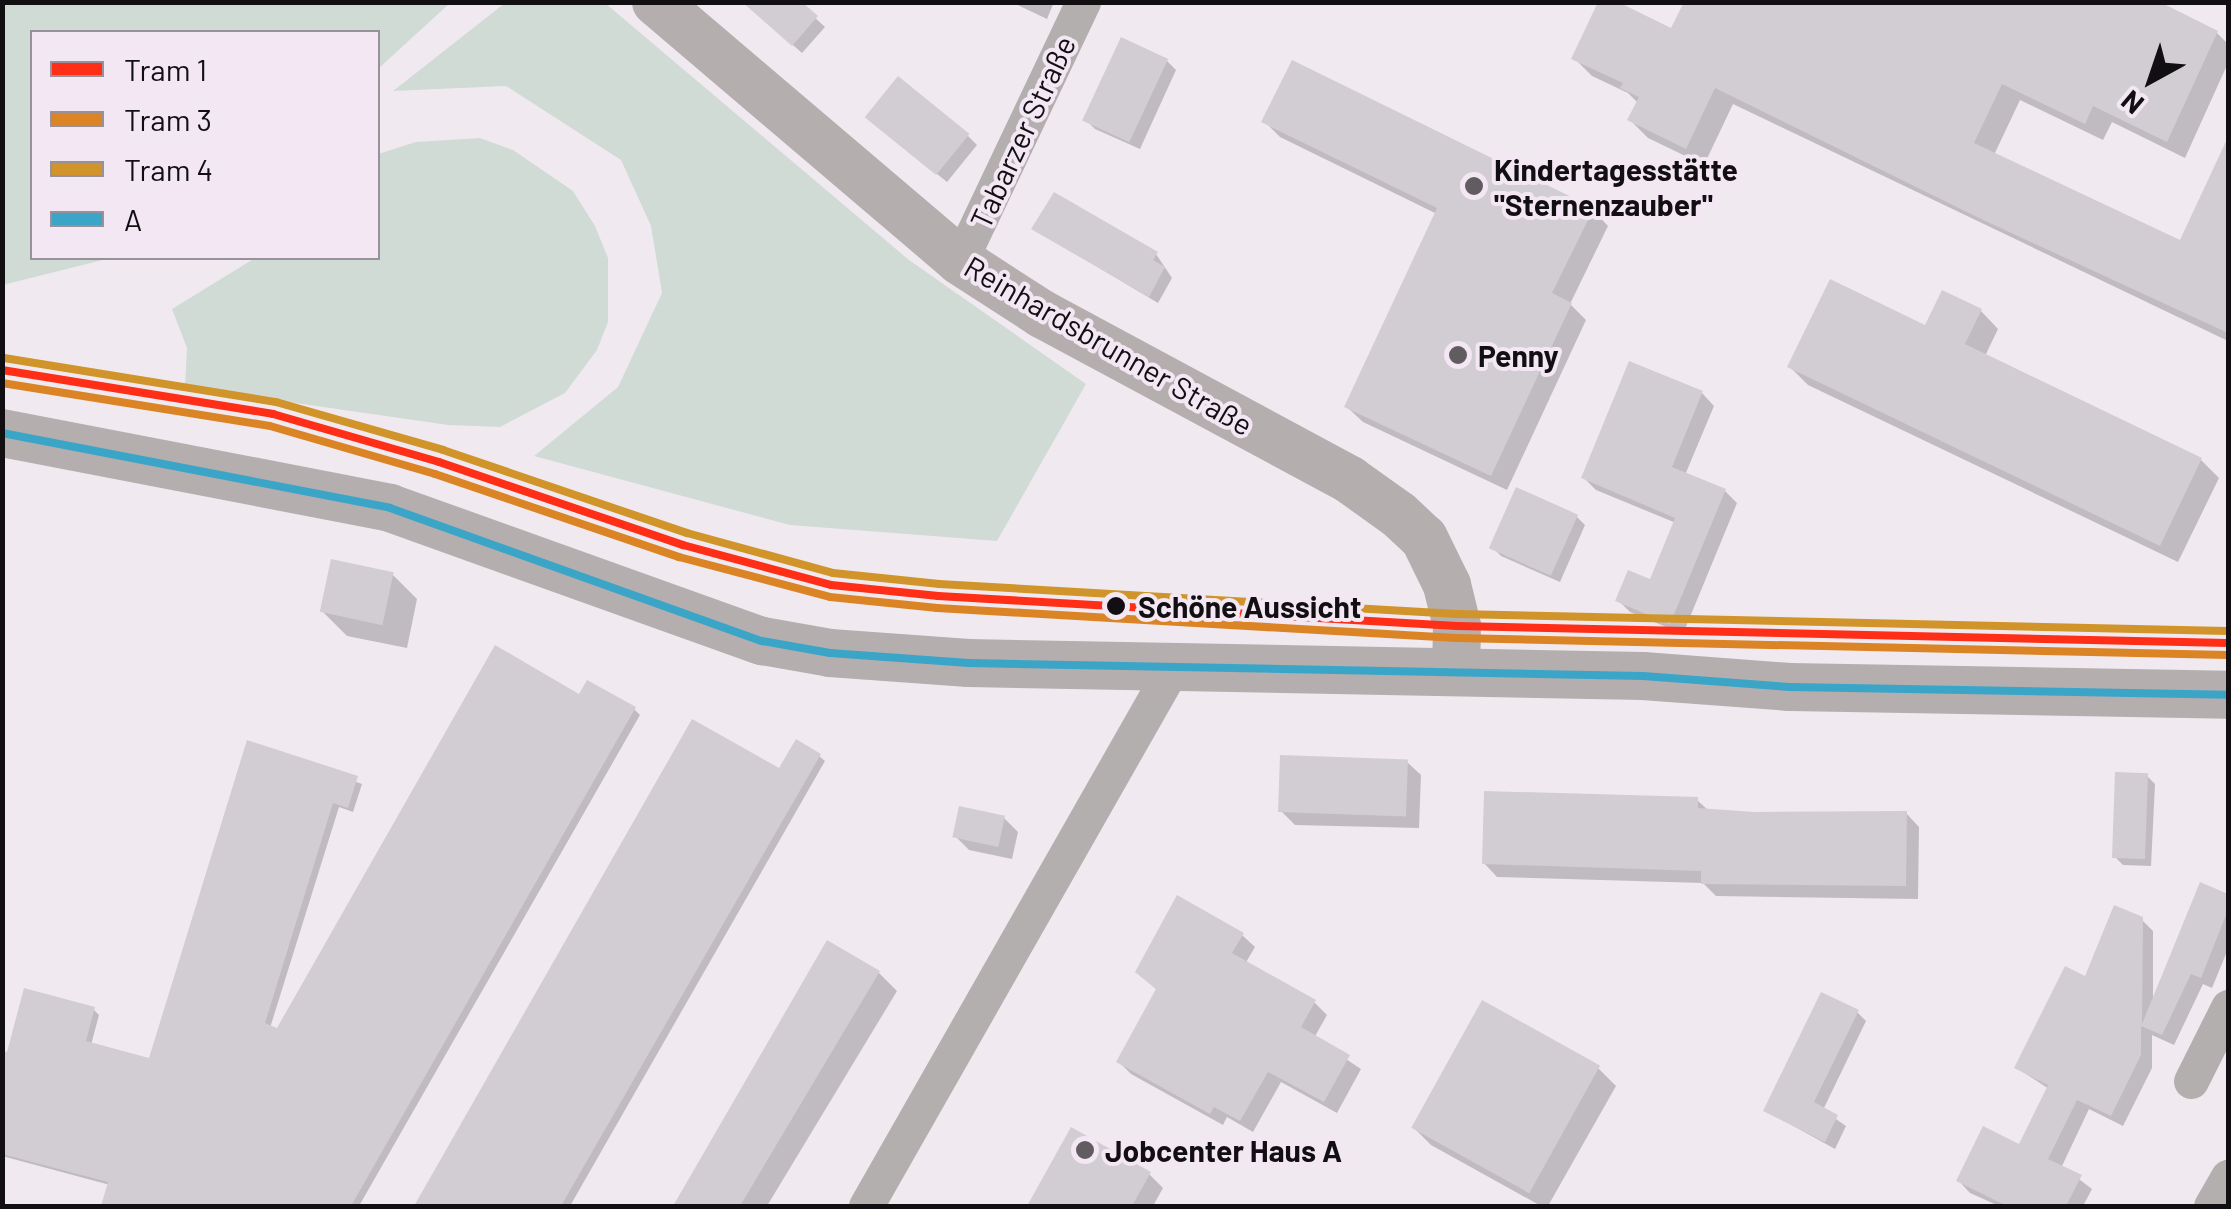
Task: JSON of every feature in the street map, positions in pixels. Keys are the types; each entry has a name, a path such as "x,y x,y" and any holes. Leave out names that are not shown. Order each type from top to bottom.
{"main road":[{"name":"Reinhardsbrunner Straße","path":"656,2 960,261 1042,314 1350,480 1399,515 1424,538 1447,584 1457,626 1456,672"},
{"path":"2,432 390,508 762,641 830,653 934,662 1643,676 1790,687 2228,696"}],"street":[{"name":"Tabarzer Straße","path":"960,261 1084,2"},
{"path":"866,1206 1174,665"},
{"path":"2190,1081 2228,1008"},
{"path":"2211,1206 2228,1176"}],"shaded area":[{"path":"3,2 450,2 380,67 380,30 30,30 30,260 103,260 3,285"},
{"path":"505,3 605,3 909,260 1086,384 997,541 790,525 534,456 618,387 662,293 651,226 621,160 506,86 393,91"},
{"path":"480,138 513,150 573,191 595,226 608,258 608,322 597,350 565,393 500,427 448,425 185,387 187,348 172,309 252,260 380,260 380,153 416,142"}],"building":[{"path":"742,2 802,2 818,16 792,46"},
{"path":"1598,2 1618,2 1671,28 1684,2 2160,2 2218,31 2167,142 2093,106 2085,124 2002,84 1974,143 2180,240 2228,137 2228,333 1979,218 1715,88 1686,149 1627,120 1639,97 1620,88 1623,83 1571,59"},
{"path":"1121,37 1168,59 1129,142 1082,120"},
{"path":"1292,60 1594,208 1552,293 1572,303 1491,476 1344,407 1437,208 1261,122"},
{"path":"898,76 969,134 936,175 865,117"},
{"path":"1054,192 1158,252 1153,260 1165,267 1149,297 1031,229"},
{"path":"1830,279 1925,325 1942,290 1982,309 1965,344 2202,458 2160,546 1787,367"},
{"path":"1629,361 1703,391 1672,467 1726,489 1670,624 1615,601 1628,570 1650,579 1675,518 1581,478"},
{"path":"1516,487 1578,515 1551,576 1489,548"},
{"path":"331,559 394,572 382,625 320,612"},
{"path":"495,645 579,694 587,680 636,707 351,1206 101,1206 108,1182 2,1154 2,1051 7,1052 24,988 95,1007 86,1041 149,1058 247,740 358,776 348,808 333,803 265,1023 277,1028"},
{"path":"692,719 779,768 796,739 821,754 561,1206 414,1206"},
{"path":"1280,755 1408,759 1406,816 1278,812"},
{"path":"2115,772 2148,773 2145,859 2112,858"},
{"path":"1484,791 1698,797 1698,808 1754,812 1907,811 1906,886 1701,884 1701,871 1482,864"},
{"path":"959,806 1005,816 998,847 952,837"},
{"path":"2200,882 2228,894 2228,910 2201,978 2191,974 2162,1035 2141,1026 2141,1055 2111,1116 2077,1100 2048,1159 2082,1175 2066,1206 2007,1206 1956,1181 1983,1126 2019,1144 2048,1085 2014,1068 2065,966 2085,976 2114,905 2143,917 2142,1024"},
{"path":"1177,895 1244,933 1232,953 1316,1000 1301,1027 1350,1055 1324,1102 1268,1072 1240,1121 1214,1107 1210,1114 1116,1062 1156,989 1135,972"},
{"path":"827,940 880,971 740,1206 673,1206"},
{"path":"1821,992 1859,1010 1814,1102 1838,1115 1825,1142 1763,1111"},
{"path":"1482,1000 1600,1065 1529,1193 1411,1128"},
{"name":"Jobcenter Haus A","path":"1071,1127 1151,1172 1132,1206 1027,1206"}],"tram line":[{"name":"4","path":"4,358 276,402 443,450 687,533 833,573 939,584 1457,614 2228,631"},
{"name":"1","path":"2,370 273,414 439,462 683,545 831,585 938,596 1457,626 2228,643"},
{"name":"3","path":"2,383 270,426 435,474 679,557 830,597 937,608 1456,638 2228,655"}],"transit line":[{"name":"A","path":"2,433 390,508 762,641 830,653 969,663 1643,676 1790,687 2228,695"}],"place":[{"name":"Kindertagesstätte \"Sternenzauber\"","path":"1474,186"},
{"name":"Penny","path":"1458,355"},
{"name":"Schöne Aussicht","path":"1116,606"},
{"name":"Jobcenter Haus A","path":"1085,1150"}]}
